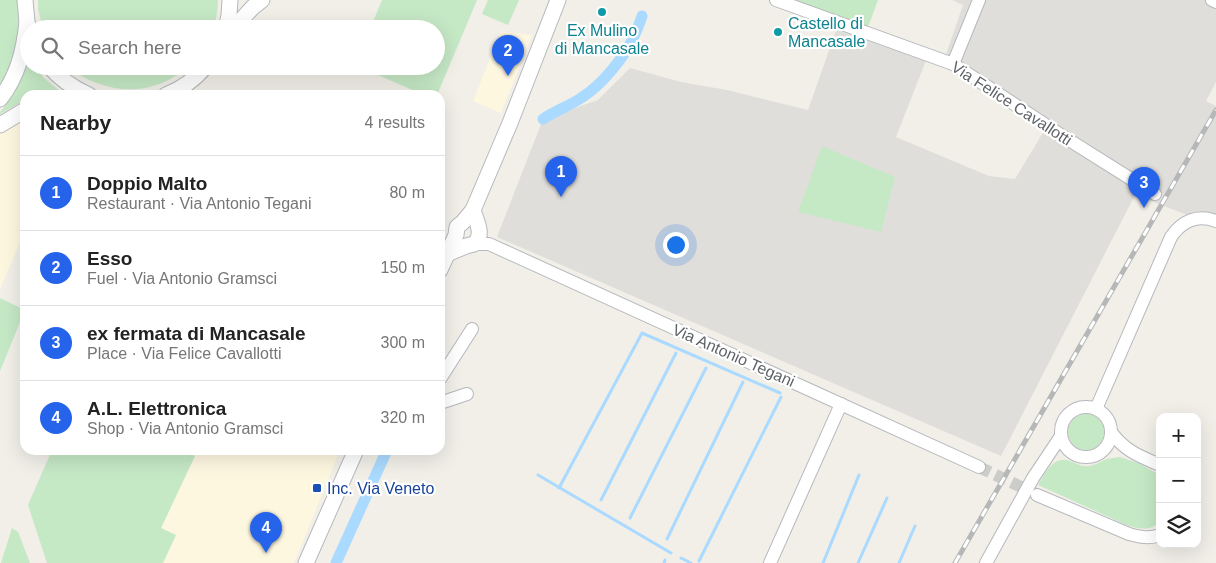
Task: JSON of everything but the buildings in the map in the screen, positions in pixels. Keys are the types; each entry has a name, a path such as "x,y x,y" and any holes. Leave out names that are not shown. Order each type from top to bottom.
{"street":[{"path":"25,0 27,20"},
{"path":"228,20 230,0"},
{"path":"241,20 262,0"},
{"path":"445,260 448,254 472,236 473,210 510,123 558,0"},
{"name":"Via Felice Cavallotti","path":"776,0 953,64 1155,194"},
{"path":"953,64 979,0"},
{"path":"1212,0 1216,2"},
{"path":"0,99 18,69 20,62"},
{"path":"58,75 69,85 79,90"},
{"path":"176,90 198,75"},
{"path":"0,125 20,113"},
{"path":"1096,409 1171,237 1176,230 1190,220 1204,218 1216,221"},
{"name":"Via Antonio Tegani","path":"472,236 979,467"},
{"path":"445,371 472,329"},
{"path":"445,401 467,394"},
{"path":"770,563 841,404"},
{"path":"1085,407 1096,409 1102,413 1110,425 1111,432 1110,439 1101,451 1095,455 1087,456 1079,456 1072,452 1063,442 1061,436 1064,419 1073,410 1085,407"},
{"path":"1111,432 1118,442 1132,452 1156,463"},
{"path":"986,563 1033,478 1061,436"},
{"path":"1101,451 1132,452"},
{"path":"1043,465 1058,456 1072,452"},
{"path":"306,563 354,455"},
{"path":"1037,495 1129,534 1142,538 1156,536"}],"shaded area":[{"path":"952,0 1216,0 1216,82 1206,101 1216,106 1216,226 1135,195 1001,456 497,237 543,119 598,100 630,68 681,82 727,90 808,110 839,22 927,58 896,137 989,176 1015,179 1047,126 944,60 963,5"},
{"path":"501,31 532,35 501,113 473,101"},
{"path":"20,119 20,243 0,289 0,133"},
{"path":"193,455 338,455 294,563 163,563 176,535 161,528 195,456"}],"green space":[{"path":"0,0 18,0 18,32 10,65 0,84"},
{"path":"38,0 218,0 216,20 41,20"},
{"path":"382,0 477,0 439,90 412,90 378,75 445,75 445,20 374,20"},
{"path":"488,0 519,0 508,25 482,14"},
{"path":"794,0 878,0 868,27"},
{"path":"23,75 42,75 59,90 20,90 20,103 0,114"},
{"path":"80,75 177,75 159,84 144,88 128,89 96,83"},
{"path":"822,146 895,177 881,232 798,212"},
{"path":"0,298 20,308 20,322 0,371"},
{"path":"1086,414 1093,415 1099,419 1103,425 1103,439 1099,445 1093,449 1086,450 1079,449 1073,445 1069,439 1068,432 1069,425 1073,419 1079,415"},
{"path":"50,455 195,456 161,528 176,535 163,563 47,563 28,505"},
{"path":"1120,457 1138,463 1156,473 1156,526 1149,528 1129,526 1038,485 1050,467 1059,461 1070,461 1086,466 1106,459"},
{"path":"12,528 18,532 30,563 1,563"}],"waterway":[{"path":"543,119 581,98 605,78 631,43 642,16"},
{"path":"559,488 642,333 780,393"},
{"path":"601,500 676,353"},
{"path":"630,518 706,368"},
{"path":"667,539 743,382"},
{"path":"699,561 781,397"},
{"path":"336,563 385,455"},
{"path":"538,475 671,553"},
{"path":"823,563 859,475"},
{"path":"858,563 887,498"},
{"path":"899,563 915,526"},
{"path":"681,558 691,563"}],"tunnel":[{"path":"979,467 1036,494"}],"railway":[{"path":"955,563 1216,110"}],"place":[{"name":"Ex Mulino di Mancasale","path":"602,12"},
{"name":"Castello di Mancasale","path":"778,32"},
{"name":"Esso","path":"508,76"},
{"name":"Doppio Malto","path":"561,197"},
{"name":"ex fermata di Mancasale","path":"1144,208"},
{"name":"Inc. Via Veneto","path":"317,488"},
{"name":"A.L. Elettronica","path":"266,553"}]}
